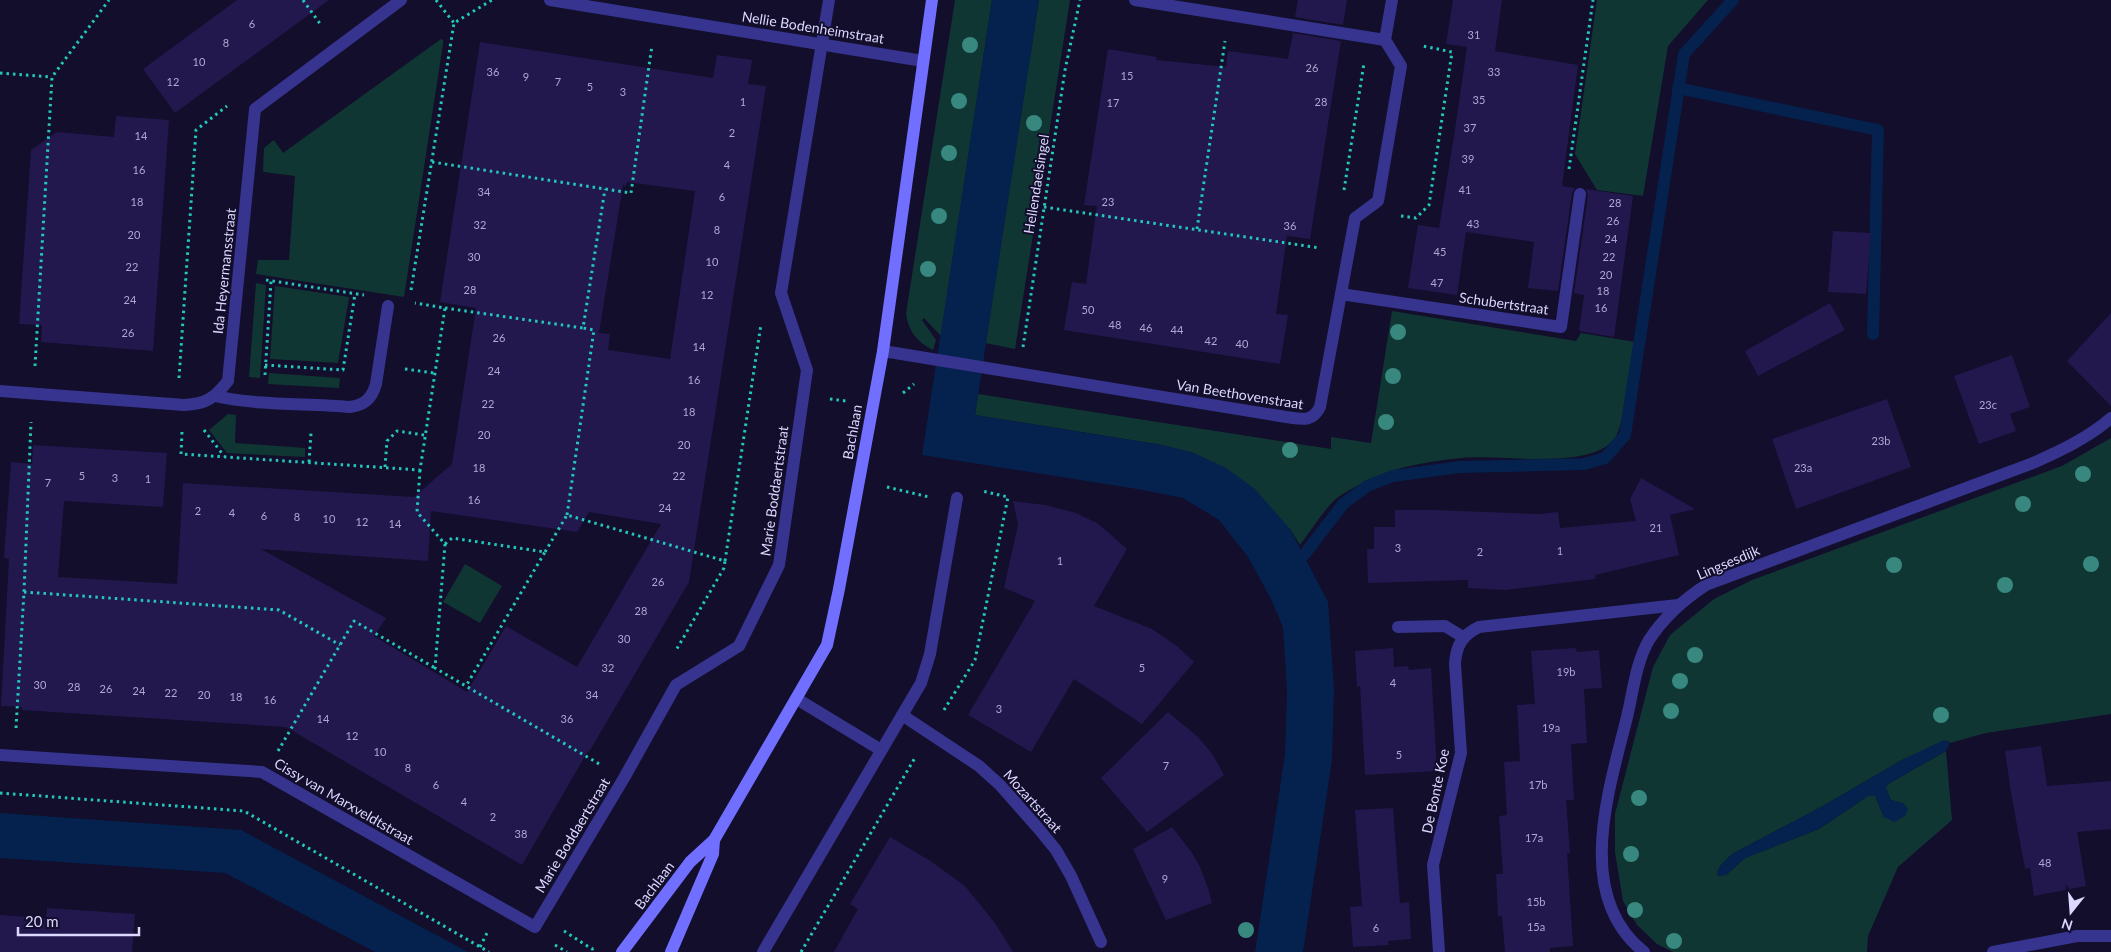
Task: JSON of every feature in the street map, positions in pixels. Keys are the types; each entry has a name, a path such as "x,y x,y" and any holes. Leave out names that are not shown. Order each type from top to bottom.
{"street":[{"name":"Ida Heyermansstraat","path":"216,396 228,381 255,109 401,0"},
{"name":"Nellie Bodenheimstraat","path":"550,0 923,61"},
{"name":"Marie Boddaertstraat","path":"534,927 624,778 676,685 739,646 780,565 807,370 781,293 828,0"},
{"name":"Bachlaan","path":"622,952 690,862 714,840 797,699 826,645 839,589 884,351 932,0"},
{"path":"1135,0 1385,40 1392,0"},
{"name":"Van Beethovenstraat","path":"884,351 1286,417 1308,419 1314,416 1320,407 1354,218 1378,201 1401,66 1385,40"},
{"name":"Schubertstraat","path":"1341,294 1561,327 1580,194"},
{"path":"0,391 184,405 199,404 216,396 263,402 350,407 361,405 373,393 376,384 388,306"},
{"name":"Lingsesdijk","path":"1644,952 1628,936 1616,920 1603,883 1603,838 1605,813 1615,763 1637,674 1648,642 1658,627 1678,605 1706,585 2033,463 2060,451 2101,427 2111,418"},
{"path":"763,952 922,683 930,654 957,500"},
{"path":"1398,627 1446,626 1463,637 1468,632 1479,627 1678,605"},
{"name":"De Bonte Koe","path":"1439,952 1434,865 1461,753 1455,653 1463,637"},
{"path":"797,699 881,750"},
{"name":"Mozartstraat","path":"902,715 979,766 1000,785 1038,828 1056,850 1072,876 1101,942"},
{"name":"Cissy van Marxveldtstraat","path":"0,755 262,772 534,927"},
{"name":"Bachlaan","path":"671,952 713,854 714,840"},
{"path":"1993,952 2077,936 2111,936"}],"path":[{"path":"436,0 454,23"},
{"name":"Hellendaelsingel","path":"1018,373 1065,70 1080,0"},
{"path":"1580,194 1568,176 1594,0"},
{"path":"1197,229 1228,15"},
{"path":"432,162 631,193 656,17"},
{"path":"1344,192 1368,37"},
{"path":"1365,212 1416,218 1429,205 1452,52 1385,40"},
{"path":"0,73 52,77"},
{"path":"184,405 179,380 196,130 234,101"},
{"path":"583,328 604,189"},
{"path":"1044,206 1349,252"},
{"path":"239,276 372,296"},
{"path":"263,402 271,281"},
{"path":"676,685 666,666 724,568 764,310 781,293"},
{"path":"265,365 343,370 355,294"},
{"path":"445,308 594,330 567,515 466,686"},
{"path":"201,424 205,433 225,457"},
{"path":"385,467 387,441 397,431 424,435"},
{"path":"420,470 418,512 445,544 435,668"},
{"path":"888,478 887,488 957,500"},
{"path":"567,515 725,561"},
{"path":"445,544 452,538 546,552"},
{"path":"24,592 279,610 340,645"},
{"path":"262,772 283,744 354,621 624,778"},
{"path":"0,793 244,811 489,952"},
{"path":"534,927 555,926 592,949 598,948"},
{"path":"480,947 489,930"}],"green space":[{"path":"955,0 992,0 941,336 924,318 922,320 936,340 933,350 922,344 915,336 909,326 906,314"},
{"path":"1039,0 1070,0 1015,349 985,343"},
{"path":"1597,0 1708,0 1668,46 1643,196 1597,190 1575,154"},
{"path":"441,39 443,44 404,297 256,274 258,260 289,260 295,176 264,172 264,148 274,140 283,153"},
{"path":"256,283 266,285 260,378 249,377"},
{"path":"275,286 349,297 338,363 270,359"},
{"path":"1392,311 1576,341 1581,333 1635,342 1625,407 1615,438 1603,448 1587,454 1566,458 1462,458 1419,464 1379,475 1332,502 1300,545 1290,529 1194,453 1162,445 975,415 978,394 1331,449 1331,437 1371,443"},
{"path":"269,373 340,378 339,388 268,384"},
{"path":"228,414 236,415 235,443 305,448 305,457 227,453 209,430"},
{"path":"2111,438 2111,714 1986,733 1950,743 1948,741 1902,760 1823,806 1732,854 1717,872 1718,876 1726,875 1745,858 1819,829 1868,796 1875,796 1884,817 1904,804 1891,800 1885,788 1888,784 1946,751 1952,820 1898,867 1868,936 1867,952 1673,952 1657,944 1637,925 1623,901 1615,852 1615,814 1653,667 1670,635 1714,599 1752,580 2062,466"},
{"path":"465,564 502,586 480,623 443,602"}],"water":[{"path":"992,0 1039,0 975,415 1162,445 1194,453 1226,468 1255,489 1290,529 1328,602 1334,688 1332,760 1303,952 1255,952 1285,754 1287,692 1283,627 1271,599 1248,557 1219,520 1183,498 922,455"},
{"path":"1944,740 1950,743 1946,751 1888,784 1886,787 1891,800 1904,804 1908,809 1905,816 1894,822 1884,817 1875,796 1868,796 1819,829 1745,858 1726,875 1718,876 1717,872 1721,865 1732,854 1823,806 1902,760"},
{"path":"0,813 241,830 468,952 375,952 225,873 0,858"}],"building":[{"path":"237,0 329,0 175,113 143,69"},
{"path":"1298,0 1347,0 1343,25 1295,17"},
{"path":"1453,0 1502,0 1495,51 1578,65 1562,186 1575,188 1572,193 1558,291 1528,288 1534,242 1466,232 1457,295 1408,288 1418,225 1439,228 1454,136 1467,47 1446,44"},
{"path":"1293,33 1341,41 1310,239 1287,236 1276,314 1288,315 1280,364 1064,330 1072,282 1086,284 1097,206 1084,205 1108,49 1156,57 1156,60 1226,67 1228,51 1288,59"},
{"path":"480,42 713,78 717,55 752,60 748,84 766,86 689,582 522,865 286,727 22,710 22,707 1,706 9,559 4,558 11,462 32,464 33,445 167,453 163,507 64,501 58,577 177,584 183,483 414,497 452,464 476,308 440,302","holes":["627,182 695,191 670,359 608,350 610,334 599,333 623,185 626,186","431,511 577,532 589,512 661,524 577,667 506,626 467,692 374,636 386,618 261,549 428,561"]},
{"path":"116,116 169,120 153,351 41,342 42,325 19,324 31,150 57,132 114,137"},
{"path":"1586,189 1633,196 1614,337 1579,331 1584,295 1574,293 1588,195"},
{"path":"1833,231 1871,233 1866,294 1828,292"},
{"path":"1830,303 1845,330 1758,376 1745,351"},
{"path":"2111,313 2111,406 2067,361"},
{"path":"2012,355 2030,407 2010,414 2016,431 1979,444 1954,376"},
{"path":"1887,399 1911,467 1796,509 1772,439"},
{"path":"1641,478 1695,509 1670,515 1679,555 1595,575 1595,579 1505,590 1468,588 1468,580 1368,583 1367,549 1374,549 1374,527 1395,527 1395,510 1540,514 1558,512 1560,528 1636,521 1630,499"},
{"path":"1013,501 1045,505 1076,513 1097,523 1127,549 1094,606 1152,629 1177,646 1194,662 1142,724 1074,679 1031,752 968,715 1035,601 1004,588 1018,525"},
{"path":"1393,648 1394,667 1408,666 1409,670 1431,668 1437,771 1365,775 1360,686 1357,687 1355,651"},
{"path":"1576,648 1577,652 1599,650 1602,688 1584,689 1587,743 1571,744 1574,800 1566,800 1570,853 1567,853 1573,946 1550,948 1550,952 1505,952 1502,916 1498,916 1496,874 1503,874 1499,816 1507,815 1504,762 1520,761 1517,705 1535,704 1531,651"},
{"path":"1168,712 1198,737 1213,755 1224,775 1147,832 1101,778"},
{"path":"2041,746 2047,786 2111,781 2111,829 2077,832 2086,886 2034,896 2030,868 2025,869 2005,751"},
{"path":"1393,808 1400,903 1409,902 1411,939 1388,941 1389,945 1353,947 1350,907 1362,906 1355,810"},
{"path":"1172,827 1200,867 1212,903 1166,920 1133,849"},
{"path":"890,837 929,860 965,886 995,923 1013,952 834,952 858,909 850,904"},
{"path":"47,908 135,914 132,952 0,952 0,915 46,918"}],"waterway":[{"path":"1304,555 1343,504 1367,486 1393,476 1460,467 1584,464 1605,458 1625,435 1684,54 1733,0"},
{"path":"1678,88 1878,130 1873,334"}]}
